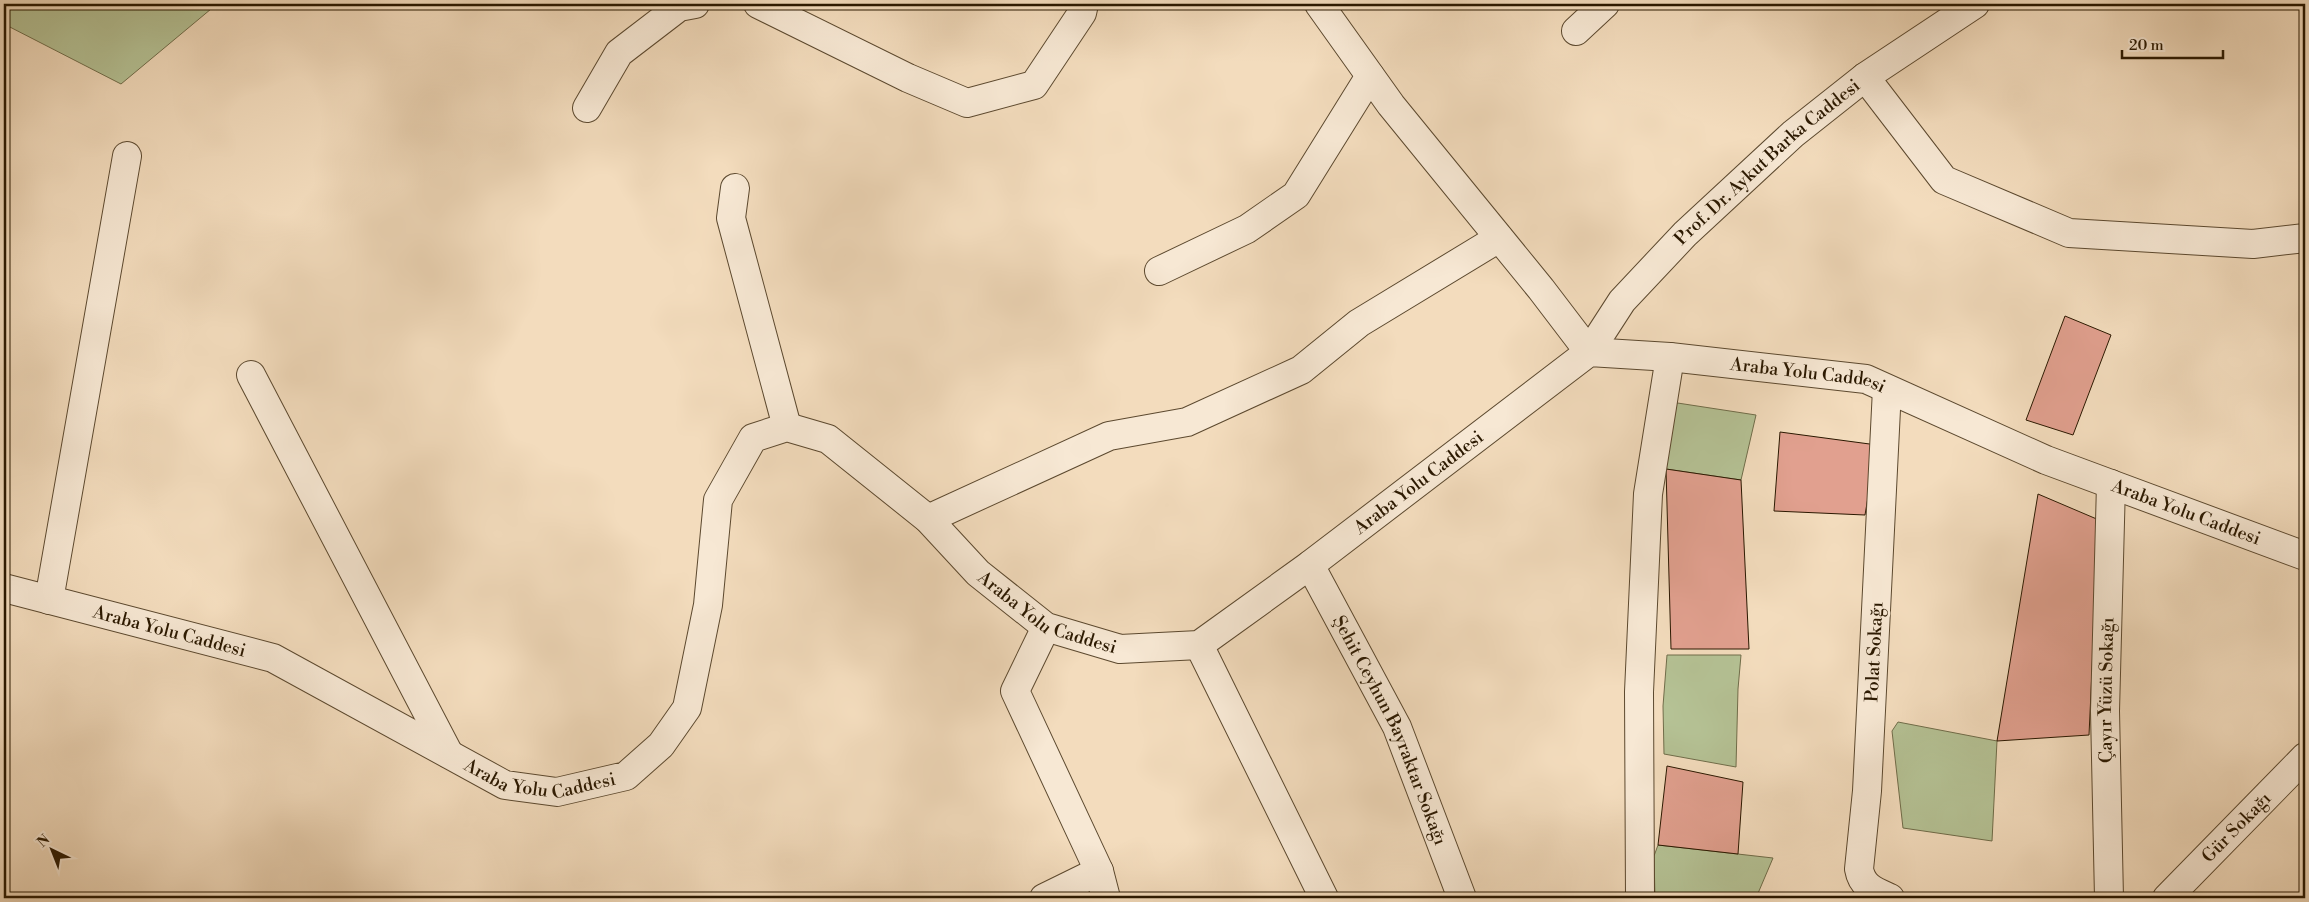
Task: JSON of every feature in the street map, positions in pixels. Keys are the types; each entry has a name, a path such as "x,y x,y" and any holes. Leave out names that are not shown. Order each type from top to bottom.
{"street":[{"path":"587,108 619,53 679,7 695,4"},
{"path":"758,4 908,78 967,103 1034,85 1082,13 1084,4"},
{"path":"1318,4 1391,105 1589,352"},
{"path":"1576,31 1605,4"},
{"name":"Prof. Dr. Aykut Barka Caddesi","path":"1589,352 1622,301 1685,234 1793,134 1865,77 1967,6"},
{"path":"1159,271 1246,229 1296,195 1370,76"},
{"path":"1865,77 1944,180 2068,233 2253,244 2305,238"},
{"path":"49,600 126,156"},
{"path":"735,188 731,218 786,427"},
{"path":"928,520 1109,436 1187,422 1301,370 1359,323 1499,238"},
{"name":"Araba Yolu Caddesi","path":"4,588 273,658 505,785 557,792 626,776 661,744 687,708 708,604 718,500 753,438 786,427 828,439 928,520 978,573 1046,628 1120,649 1199,645 1310,565 1589,352 1670,357 1866,379 2046,460 2305,556"},
{"path":"1640,898 1639,692 1648,494 1670,357"},
{"path":"251,375 449,754"},
{"name":"Polat Sokağı","path":"1887,388 1867,791 1859,869 1860,878 1868,887 1890,898"},
{"name":"Çayır Yüzü Sokağı","path":"2109,898 2105,711 2111,484"},
{"name":"Şehit Ceyhun Bayraktar Sokağı","path":"1310,565 1396,727 1462,898"},
{"path":"1046,628 1016,691 1099,871 1106,898"},
{"path":"1199,645 1324,898"},
{"name":"Gür Sokağı","path":"2167,898 2305,757"},
{"path":"1044,898 1099,871"}],"green space":[{"path":"4,4 217,4 121,84 4,24"},
{"path":"1671,402 1756,415 1741,480 1666,469"},
{"path":"1667,655 1741,655 1736,767 1664,754 1663,706"},
{"path":"1898,722 1997,741 1992,841 1903,828 1892,731"},
{"path":"1658,845 1773,858 1756,898 1655,898 1654,856"}],"building":[{"path":"2065,316 2111,335 2073,435 2026,420"},
{"path":"1780,432 1877,445 1865,515 1774,511"},
{"path":"1666,469 1741,480 1749,649 1671,649"},
{"path":"2038,494 2099,520 2089,735 1997,741"},
{"path":"1667,766 1743,782 1738,854 1658,845"}]}
